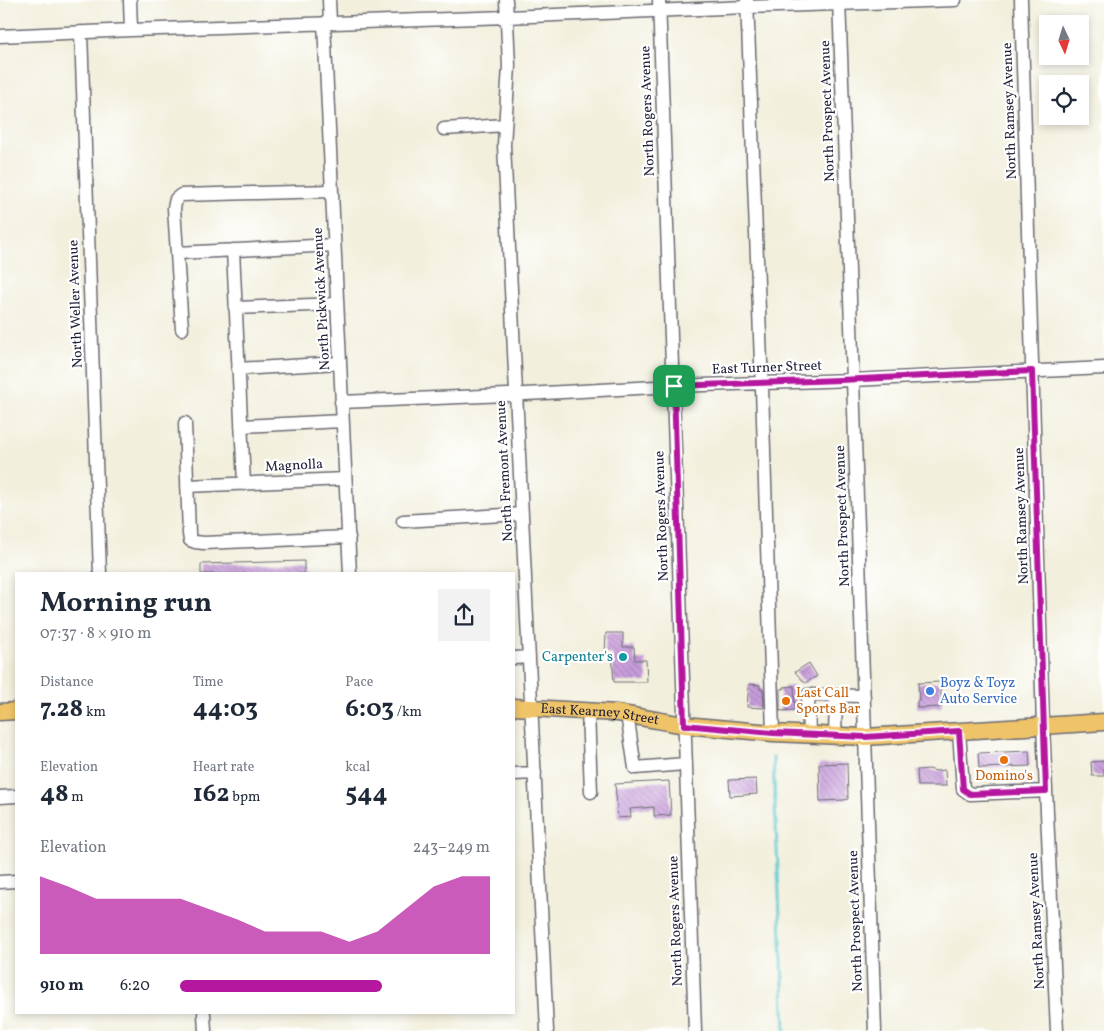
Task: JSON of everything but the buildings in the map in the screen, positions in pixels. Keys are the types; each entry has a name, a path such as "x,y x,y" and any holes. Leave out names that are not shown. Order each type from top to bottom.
{"main road":[{"name":"East Kearney Street","path":"515,707 617,712 684,725 773,733 865,737 1104,722"},
{"path":"0,712 15,712"}],"street":[{"path":"130,0 131,30"},
{"name":"North Pickwick Avenue","path":"329,0 327,23 332,191 350,572"},
{"name":"North Fremont Avenue","path":"506,0 508,66 504,144 522,514 520,597 529,657 547,1031"},
{"path":"0,36 507,17 659,5 955,0"},
{"name":"North Ramsey Avenue","path":"1022,0 1043,725 1057,1031"},
{"name":"North Prospect Avenue","path":"839,2 875,1031"},
{"path":"747,3 773,733"},
{"name":"North Rogers Avenue","path":"659,5 674,386 695,1031"},
{"name":"North Weller Avenue","path":"81,32 100,572"},
{"path":"444,129 505,125"},
{"path":"182,328 174,208 176,199 181,195 332,191"},
{"path":"177,253 334,245"},
{"path":"232,250 244,484"},
{"path":"235,308 337,304"},
{"path":"238,368 340,363"},
{"name":"East Turner Street","path":"341,402 1104,368"},
{"path":"241,426 342,421"},
{"path":"185,422 190,540 195,542 348,537"},
{"name":"Magnolla","path":"187,486 345,479"},
{"path":"403,521 522,514"},
{"path":"515,658 529,657"},
{"path":"809,735 808,695 864,696"},
{"path":"835,736 836,696"},
{"path":"588,711 591,792"},
{"path":"626,714 635,768 685,764"},
{"path":"959,731 963,789 970,794 1046,791"},
{"path":"515,774 535,773"},
{"path":"0,796 15,796"},
{"path":"0,882 15,881"},
{"path":"204,1014 205,1031"}],"waterway":[{"path":"773,757 785,1031"}],"place":[{"name":"Carpenter's","path":"623,657"},
{"name":"Boyz & Toyz Auto Service","path":"930,691"},
{"name":"Last Call Sports Bar","path":"786,701"},
{"name":"Domino's","path":"1004,760"}],"route":[{"path":"1032,371 1046,791 970,794 963,789 959,731 865,737 773,733 684,725 674,386 1032,371"}]}
